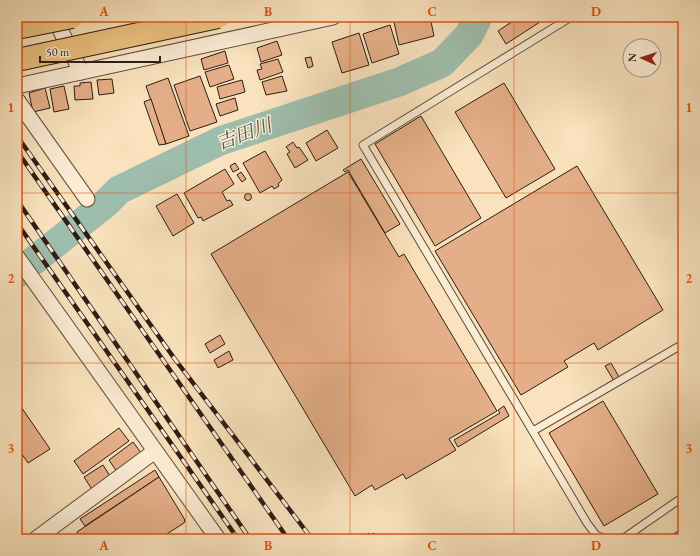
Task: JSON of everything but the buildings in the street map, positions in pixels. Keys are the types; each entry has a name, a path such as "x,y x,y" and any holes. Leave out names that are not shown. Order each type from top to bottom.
{"highway":[{"path":"17,28 72,17"},
{"path":"17,60 218,17"}],"street":[{"path":"54,17 81,72"},
{"path":"17,86 332,17"},
{"path":"17,100 87,199"},
{"path":"17,257 218,539"},
{"path":"36,539 155,451"}],"lane":[{"path":"571,17 362,145 587,523 596,535 605,539"},
{"path":"533,432 683,344"},
{"path":"619,539 629,534 683,496"}],"waterway":[{"name":"吉田川","path":"17,274 105,204 119,190 220,141 399,82 442,63 469,35 478,17"}],"railway":[{"path":"17,136 174,358 312,539"},
{"path":"17,151 288,539"},
{"path":"17,200 250,539"},
{"path":"17,223 238,539"}]}
